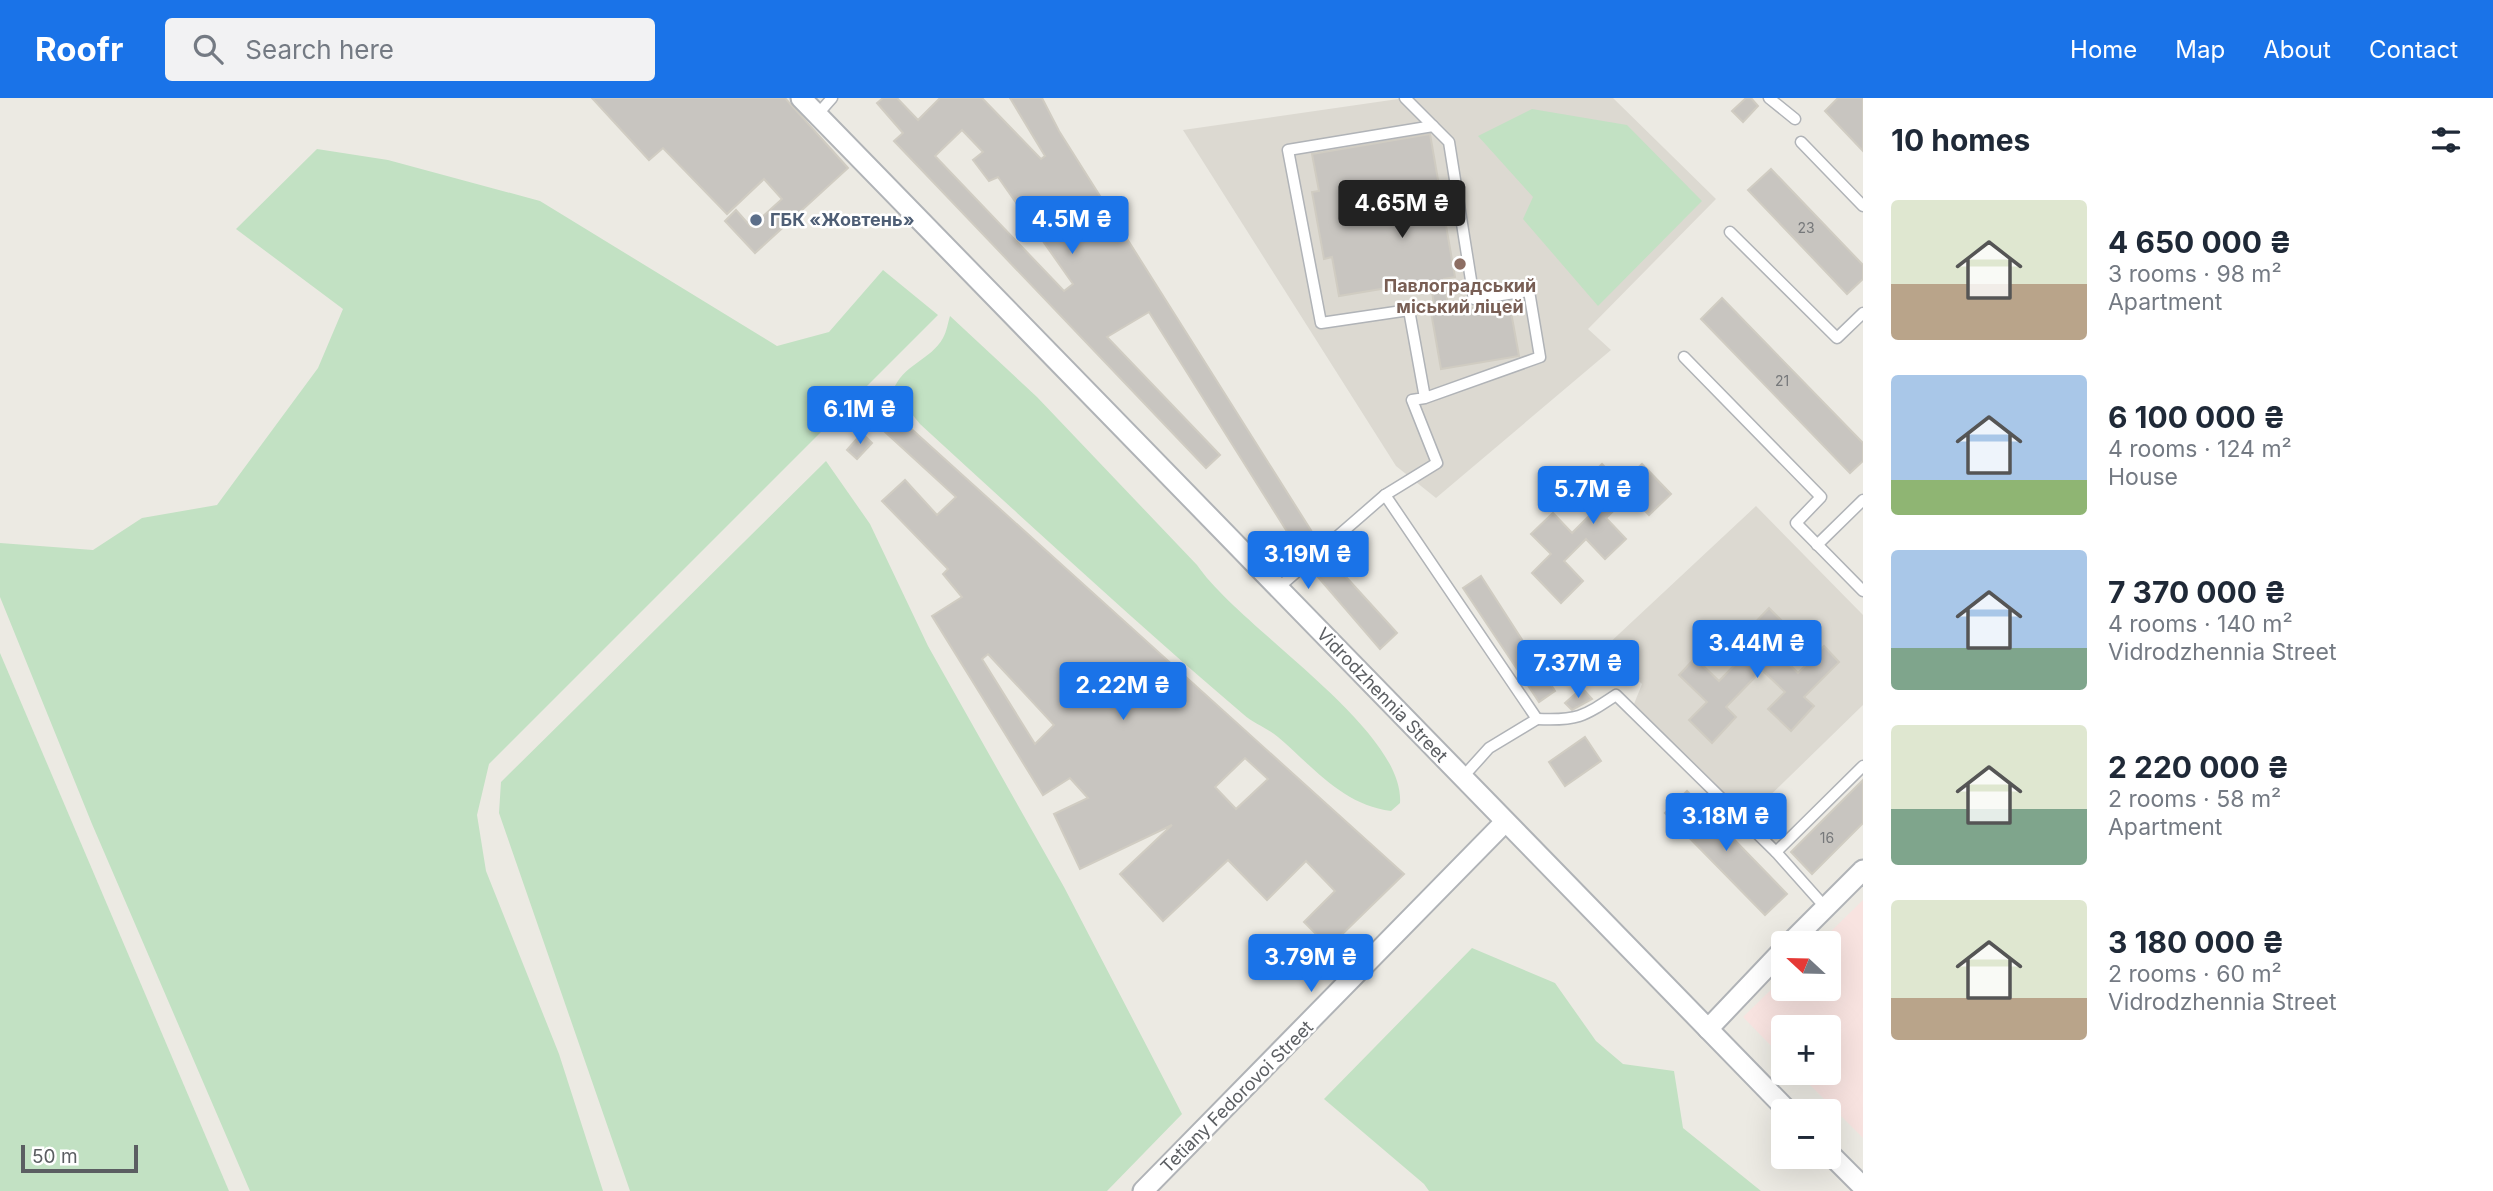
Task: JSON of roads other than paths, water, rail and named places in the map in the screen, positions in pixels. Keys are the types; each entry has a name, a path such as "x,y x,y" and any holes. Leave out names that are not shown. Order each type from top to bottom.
{"street":[{"name":"Vidrodzhennia Street","path":"800,98 1076,378 1277,589 1776,1099"},
{"name":"Tetiany Fedorovoi Street","path":"1143,1191 1505,822"},
{"path":"1801,931 1863,870"},
{"path":"1708,1030 1771,963"},
{"path":"1841,1165 1863,1188"}],"lane":[{"path":"817,115 832,98"},
{"path":"1277,589 1385,495 1437,463 1412,400 1425,398 1540,357 1529,291 1474,299 1449,142 1405,98"},
{"path":"1769,98 1795,119"},
{"path":"1425,398 1409,310 1321,323 1288,150 1433,126"},
{"path":"1801,142 1863,206"},
{"path":"1730,232 1838,338 1863,313"},
{"path":"1684,357 1821,497 1796,523 1863,591"},
{"path":"1385,495 1536,719"},
{"path":"1817,545 1863,500"},
{"path":"1462,778 1489,748 1536,719 1565,720 1583,717 1616,695 1776,852 1825,906"},
{"path":"1776,852 1863,766"}],"place":[{"name":"ГБК «Жовтень»","path":"756,220"},
{"name":"Павлоградський міський ліцей","path":"1460,264"}]}
